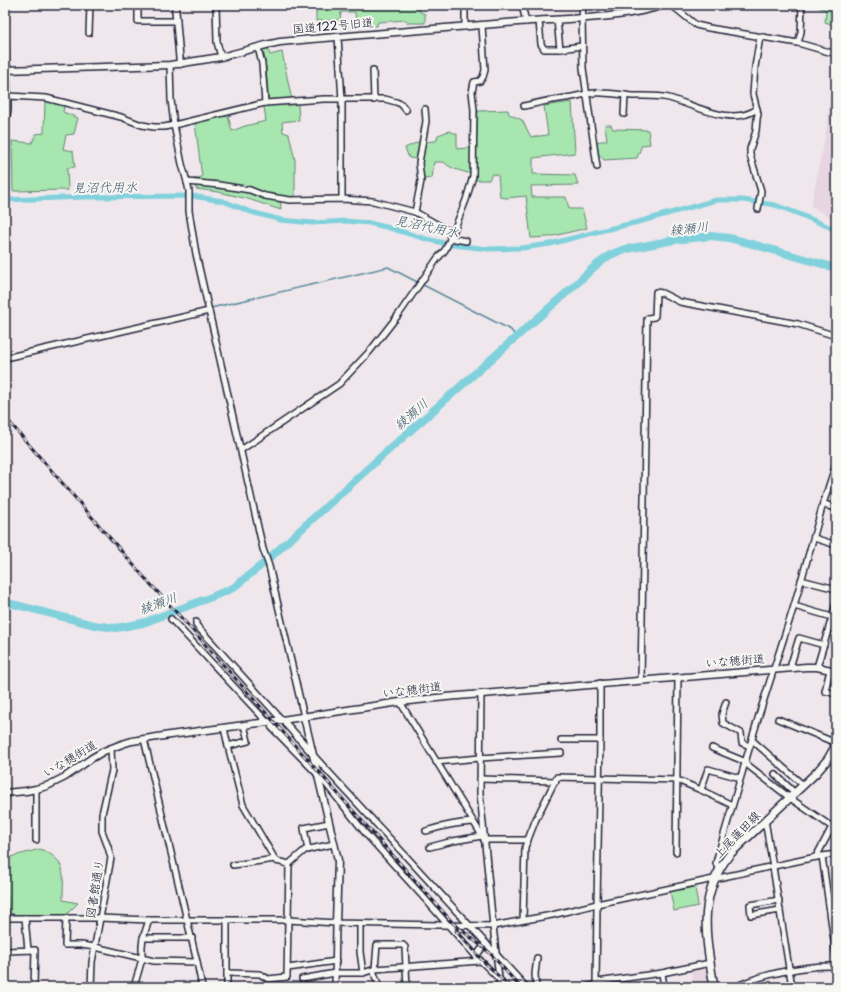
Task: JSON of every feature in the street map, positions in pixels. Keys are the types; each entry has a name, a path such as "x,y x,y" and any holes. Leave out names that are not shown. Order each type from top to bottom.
{"main road":[{"name":"上尾蓮田線","path":"714,987 706,930 706,917 708,901 714,880 730,854 825,763 836,744"}],"street":[{"path":"89,33 90,5"},
{"path":"138,5 138,21 177,21"},
{"path":"175,5 180,64"},
{"path":"216,5 216,38 221,57"},
{"path":"464,27 465,5"},
{"path":"522,5 526,22"},
{"path":"583,5 583,68 597,167"},
{"name":"国道122号旧道","path":"6,70 170,65 221,57 280,42 625,15 650,10 664,5"},
{"path":"673,5 674,8 696,25 798,43 836,54"},
{"path":"798,43 801,32 802,5"},
{"path":"557,20 560,49"},
{"path":"539,21 544,50 582,46"},
{"path":"241,450 339,384 370,351 447,247 454,233 473,176 474,110 472,92 474,82 480,81 485,70 482,26"},
{"path":"338,37 342,100 342,199"},
{"path":"758,207 761,192 750,155 751,145 756,131 758,114 753,94 755,67 760,37"},
{"path":"5,40 8,96 8,112 7,115 5,115"},
{"path":"258,47 262,64 266,103"},
{"path":"170,65 171,100 174,125 189,193 189,211 196,254 263,549 269,566 338,860 335,987"},
{"path":"373,70 374,100"},
{"path":"524,106 586,94 602,93 668,98 703,110 733,116 750,113 757,109"},
{"path":"624,114 625,95"},
{"path":"8,96 46,98 154,127 174,125 266,103 324,99 385,100 401,104 406,110"},
{"path":"415,212 421,181 420,163 426,121 425,109"},
{"path":"187,182 250,190 265,196 290,200 342,199 373,201 415,212 447,230 449,232 450,240"},
{"path":"450,240 466,241"},
{"path":"641,680 647,319 655,316 656,292 662,293 680,302 798,324 836,336"},
{"path":"5,358 210,311"},
{"path":"720,869 716,863 732,805 802,580 823,504 836,464"},
{"path":"823,504 836,508"},
{"path":"814,538 836,545"},
{"path":"802,580 836,589"},
{"path":"817,667 836,604"},
{"path":"794,606 832,617"},
{"path":"171,619 269,725 317,773 366,834 480,961 507,987"},
{"path":"196,622 196,625 526,987"},
{"path":"791,668 799,638 824,645"},
{"name":"いな穂街道","path":"5,793 17,793 47,786 65,777 92,758 111,748 132,741 144,739 244,725 269,725 304,717 400,702 810,666 833,670"},
{"path":"833,670 825,691 836,694"},
{"path":"676,852 678,677"},
{"path":"596,985 600,684"},
{"path":"481,694 480,793 483,838 500,987"},
{"path":"400,702 483,838"},
{"path":"726,702 722,714 723,723 741,733 742,743 750,746"},
{"path":"778,720 836,744"},
{"path":"228,746 248,741 244,725"},
{"path":"224,728 243,805 276,861 289,864"},
{"path":"144,739 192,938 202,987"},
{"path":"561,740 600,740"},
{"path":"752,740 803,785"},
{"name":"図書館通り","path":"91,987 92,962 111,858 102,831 102,814 112,770 111,748"},
{"path":"712,748 745,763 834,826 816,857"},
{"path":"436,762 561,753"},
{"path":"701,790 708,768 740,778"},
{"path":"775,774 792,796"},
{"path":"523,920 525,847 536,819 557,777 677,780 732,805"},
{"path":"480,779 556,781"},
{"path":"36,789 36,840"},
{"path":"765,820 792,987"},
{"path":"426,831 457,823 473,822"},
{"path":"308,850 304,828 329,823"},
{"path":"430,847 452,841 483,838 528,840"},
{"path":"227,973 260,974 268,978 287,977 289,864 305,850 334,844"},
{"path":"5,918 100,918 227,921 288,920 360,924 493,926 836,854"},
{"path":"822,856 836,955"},
{"path":"233,865 275,859"},
{"path":"779,900 750,905 752,915 780,910"},
{"path":"25,918 28,950"},
{"path":"66,918 64,945 95,947 154,961 197,962"},
{"path":"134,987 142,959 143,938 149,920"},
{"path":"227,921 227,987"},
{"path":"360,924 360,952 363,973"},
{"path":"143,938 192,938"},
{"path":"476,956 486,943"},
{"path":"379,987 374,969 377,945 403,945 405,947 407,987"},
{"path":"5,951 34,950 34,987"},
{"path":"536,987 535,974 537,958"},
{"path":"288,968 336,961"},
{"path":"302,979 335,973 363,973 374,969 480,961"},
{"path":"586,987 710,963"},
{"path":"735,987 760,977 812,967 836,966"},
{"path":"662,973 664,987"}],"shaded area":[{"path":"833,80 836,80 836,221 811,206 828,121"},
{"path":"707,965 710,985 696,987 695,981 693,981 691,969"}],"green space":[{"path":"316,5 419,5 420,12 425,14 425,23 408,23 406,20 378,22 377,26 356,25 355,12 341,12 340,20 316,21"},
{"path":"812,5 833,5 836,9 836,26 825,22 826,10"},
{"path":"268,49 270,55 282,52 291,96 298,105 299,120 282,122 283,132 289,134 295,160 295,197 280,196 281,210 248,199 219,192 196,189 193,179 202,177 195,123 211,118 228,116 232,131 266,121 264,107 269,106 263,50"},
{"path":"45,100 64,106 63,112 78,118 74,134 66,135 63,149 73,151 75,167 67,168 68,190 13,191 12,141 32,143 36,134 44,133"},
{"path":"572,102 575,153 533,158 533,174 575,175 578,185 531,186 532,197 566,197 569,209 582,209 587,228 549,237 531,238 526,196 506,198 500,197 498,175 492,174 489,180 476,180 476,176 455,169 444,162 434,162 432,178 423,179 417,172 417,159 409,158 405,148 418,142 436,141 438,135 449,131 457,134 457,149 476,147 478,111 508,110 509,114 522,120 531,137 548,135 544,106"},
{"path":"605,125 611,125 613,129 648,130 650,144 642,145 637,158 604,160 597,152 597,142 607,140"},
{"path":"40,849 49,853 60,863 63,876 63,900 78,903 66,915 16,915 9,912 5,864 10,857"},
{"path":"695,887 698,906 674,911 670,891"}],"waterway":[{"name":"見沼代用水","path":"5,200 86,197 192,196 223,201 251,212 281,220 313,223 346,221 369,223 453,245 489,249 522,248 550,244 642,221 716,200 743,200 775,205 836,230"},
{"name":"綾瀬川","path":"5,602 94,625 116,628 143,623 233,588 264,563 594,267 610,255 622,250 674,240 711,236 745,242 836,268"},
{"path":"81,338 388,267 511,330 516,337"},
{"path":"828,540 836,542"}],"railway":[{"path":"5,417 143,576 453,923 490,953 520,987"},
{"path":"456,931 481,959 510,987"}]}
